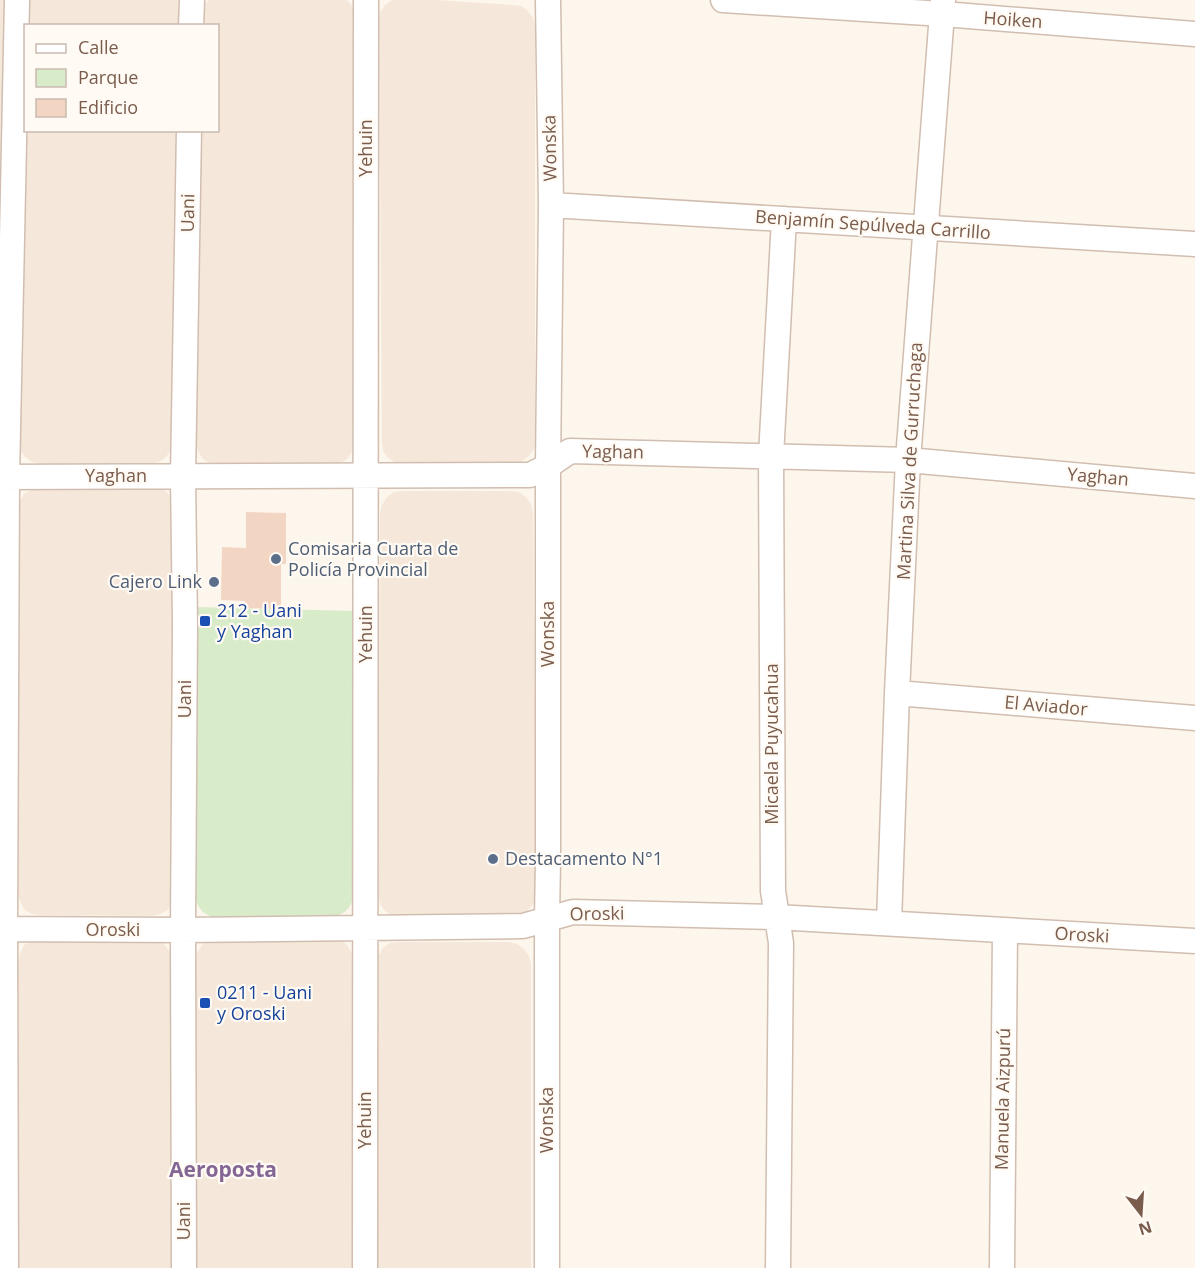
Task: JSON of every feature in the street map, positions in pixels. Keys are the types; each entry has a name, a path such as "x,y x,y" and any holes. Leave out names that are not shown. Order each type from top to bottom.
{"street":[{"path":"6,1268 2,929 3,477 18,0"},
{"path":"191,24 192,0"},
{"name":"Yehuin","path":"365,1268 366,0"},
{"name":"Wonska","path":"547,1268 548,466 551,205 548,0"},
{"name":"Hoiken","path":"723,0 943,7 1195,34"},
{"name":"Martina Silva de Gurruchaga","path":"889,923 908,460 943,7"},
{"name":"Uani","path":"184,1268 185,624 183,476 189,132"},
{"name":"Benjamín Sepúlveda Carrillo","path":"551,205 1195,244"},
{"name":"Micaela Puyucahua","path":"778,1268 781,943 773,891 771,456 784,219"},
{"name":"Yaghan","path":"3,477 530,475 570,451 908,460 1195,486"},
{"name":"El Aviador","path":"897,693 1195,718"},
{"name":"Oroski","path":"2,929 183,930 523,926 573,912 776,917 1195,941"},
{"name":"Manuela Aizpurú","path":"1002,1268 1005,931"}],"shaded area":[{"path":"0,0 6,0 0,248"},
{"path":"29,0 178,0 179,24 28,24"},
{"path":"208,0 346,0 354,10 356,18 353,443 352,452 339,464 219,465 203,459 198,451 196,443 201,132 219,132 219,24 203,24 205,5"},
{"path":"392,0 435,0 521,6 533,18 535,27 535,441 534,449 522,461 404,465 388,458 383,451 379,21 380,12"},
{"path":"26,132 177,132 173,441 171,450 159,462 150,464 41,464 25,457 18,441"},
{"path":"40,487 159,488 167,492 171,499 173,508 172,902 168,910 160,914 152,916 40,915 32,914 24,909 20,901 18,893 18,510 24,494"},
{"path":"510,491 519,492 531,504 533,513 536,894 534,903 522,914 392,916 380,904 378,895 380,513 387,497 394,492"},
{"path":"339,939 351,951 353,959 353,1268 195,1268 197,953 209,940"},
{"path":"158,940 170,952 172,961 172,1268 18,1268 18,962 20,953 24,945 32,941"},
{"path":"509,942 517,944 529,956 531,964 531,1268 377,1268 376,964 383,948 390,943"}],"green space":[{"path":"196,607 355,611 354,895 349,907 340,915 217,918 205,913 198,905 195,896"}],"building":[{"path":"246,512 286,513 286,564 281,564 281,609 245,608 245,601 221,600 222,547 246,548"}],"place":[{"name":"Comisaria Cuarta de Policía Provincial","path":"276,559"},
{"name":"Cajero Link","path":"214,582"},
{"name":"212 - Uani y Yaghan","path":"205,621"},
{"name":"Destacamento N°1","path":"493,859"},
{"name":"0211 - Uani y Oroski","path":"205,1003"}],"district":[{"name":"Aeroposta","path":"223,1170"}]}
